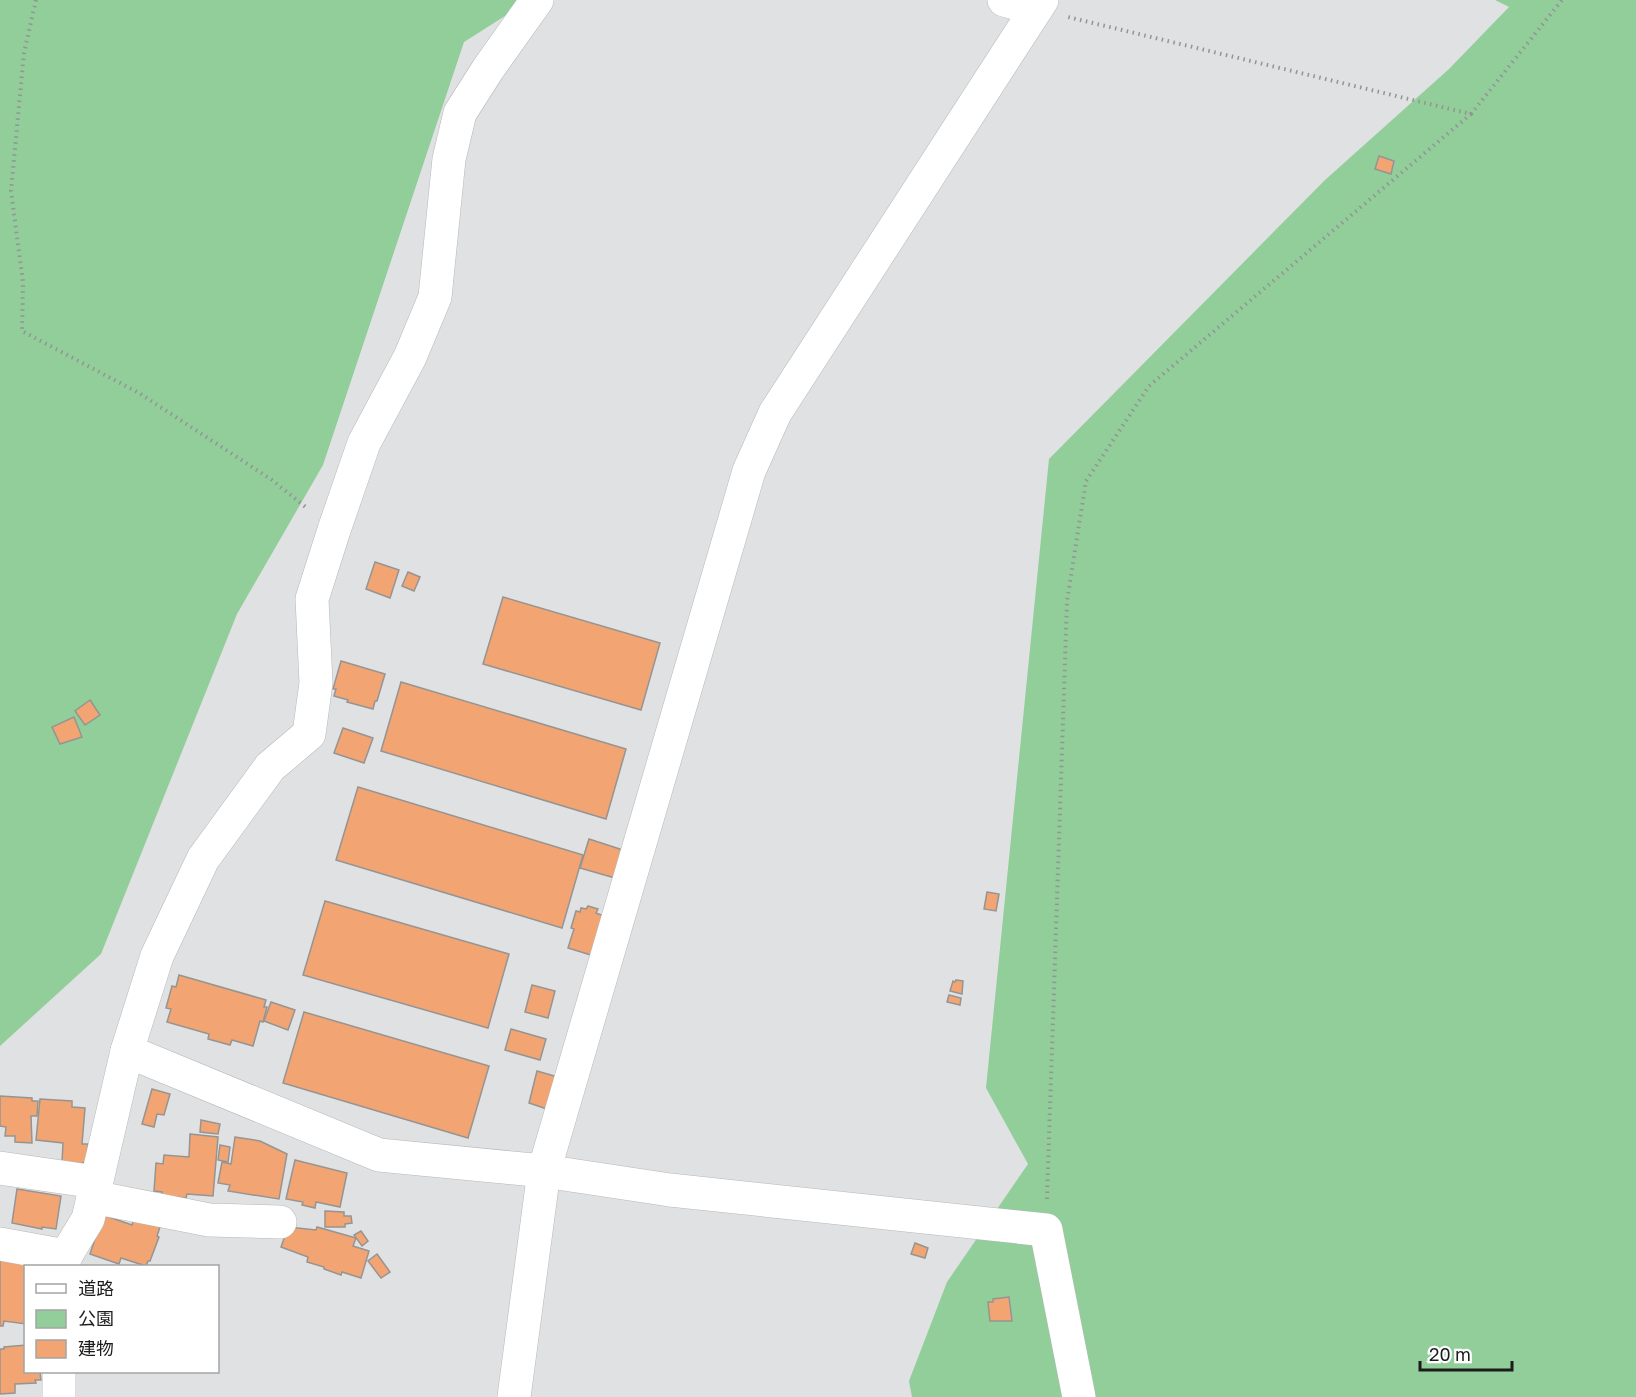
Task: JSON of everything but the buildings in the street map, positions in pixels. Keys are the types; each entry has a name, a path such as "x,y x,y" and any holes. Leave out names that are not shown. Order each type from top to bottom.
{"street":[{"path":"0,1244 64,1261 88,1219 127,1051 157,956 203,859 270,767 309,734 316,683 312,599 364,443 410,357 435,297 449,159 460,113 537,0"},
{"path":"514,1397 544,1171 749,471 775,413 1039,4 1004,0"},
{"path":"127,1051 379,1155 544,1171 670,1190 1046,1230 1079,1397"},
{"path":"0,1167 209,1220 280,1222"},
{"path":"59,1373 59,1397"}],"path":[{"path":"36,0 24,53 11,191 23,282 22,331 139,393 272,480 334,530"},
{"path":"1046,1230 1067,601 1086,481 1149,386 1471,114 1562,0"},
{"path":"1039,4 1471,114"}],"green space":[{"path":"0,0 530,0 464,42 323,465 237,614 101,954 0,1046"},
{"path":"1495,0 1636,0 1636,1397 912,1397 909,1381 947,1282 1028,1164 986,1088 1049,459 1325,180 1449,69 1509,7"}]}
